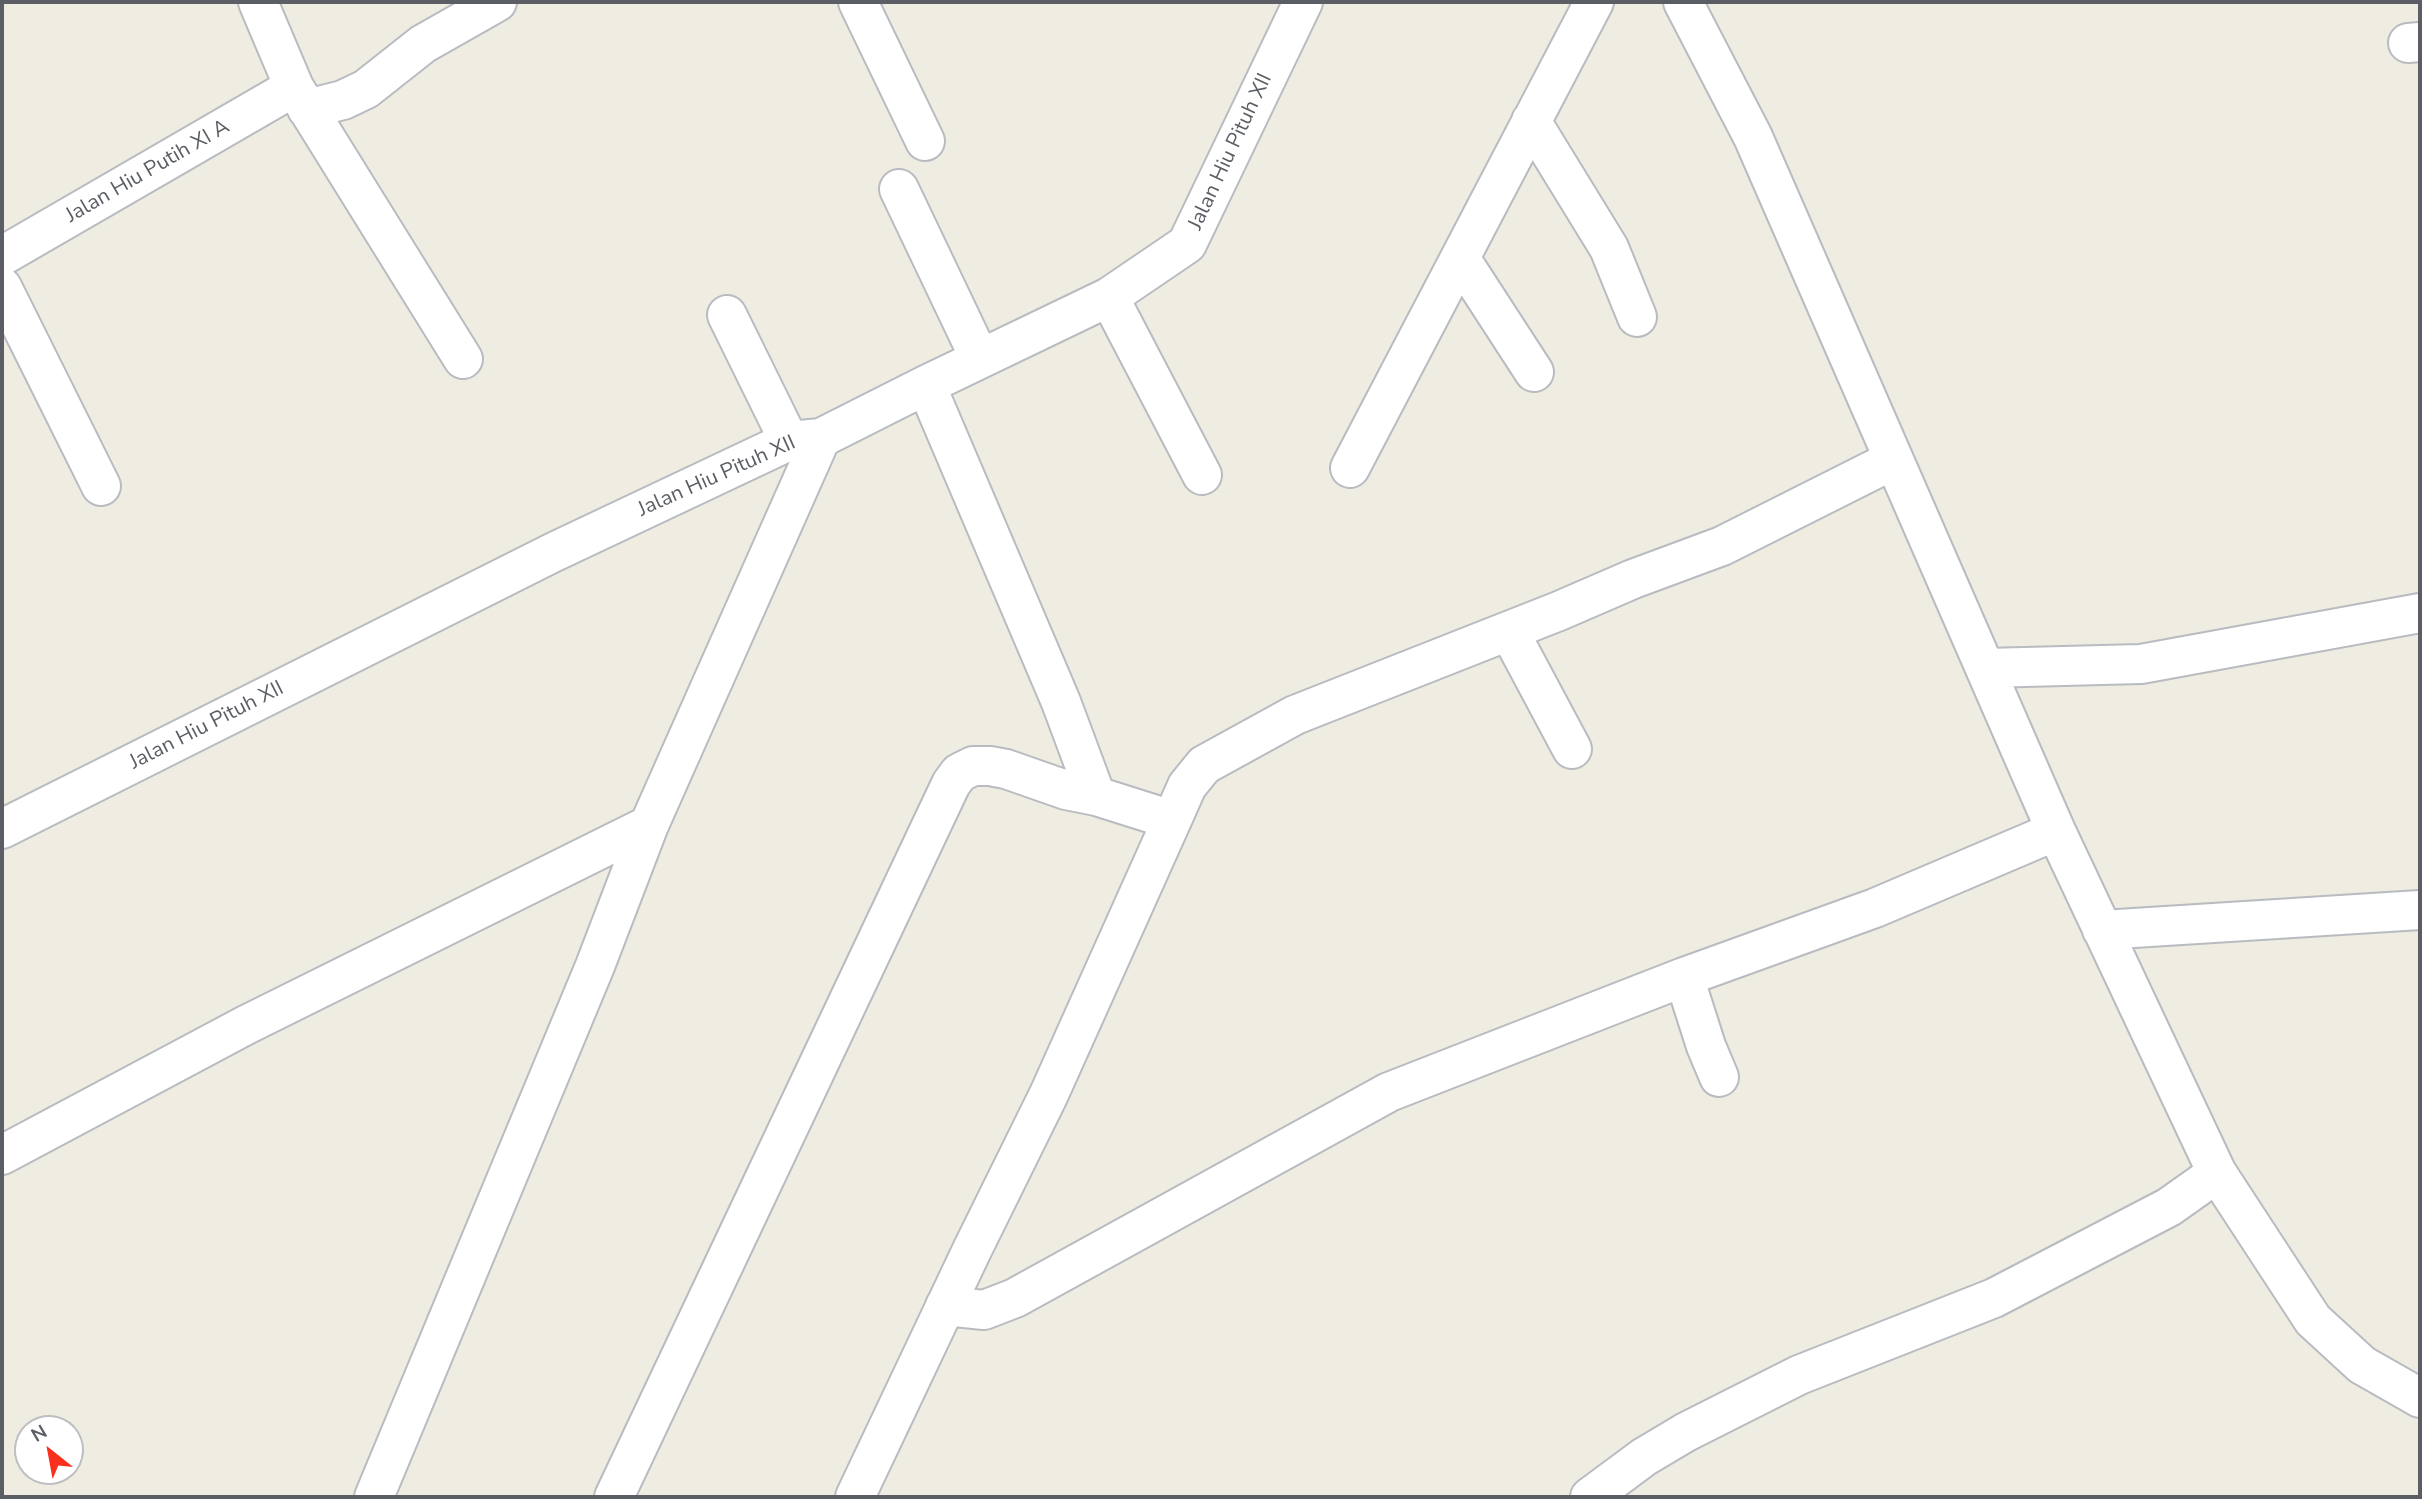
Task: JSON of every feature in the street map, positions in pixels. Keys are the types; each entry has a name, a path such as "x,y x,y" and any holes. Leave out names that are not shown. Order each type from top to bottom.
{"street":[{"path":"258,2 300,98 463,359"},
{"name":"Jalan Hiu Putih XI A","path":"2,256 300,98 343,100 366,89 423,44 497,2"},
{"path":"858,2 925,141"},
{"name":"Jalan Hiu Pituh XII","path":"2,828 554,552 926,385 1109,297 1187,244 1303,2"},
{"path":"1350,468 1594,2"},
{"path":"1683,2 1753,137 2056,831 2217,1173 2313,1320 2362,1365 2420,1398"},
{"path":"1531,121 1609,248 1637,317"},
{"path":"899,189 980,359"},
{"path":"1460,258 1534,372"},
{"path":"2,287 100,486"},
{"path":"1109,297 1202,475"},
{"path":"374,1497 595,966 649,825 805,440 727,314"},
{"path":"926,385 1061,702 1096,796"},
{"path":"855,1497 1049,1094 1187,786 1204,765 1295,715 1722,546 1893,460"},
{"path":"1986,668 2141,664 2420,613"},
{"path":"1509,631 1572,749"},
{"path":"614,1497 951,784 959,773 973,766 990,766 1172,820"},
{"path":"2,1155 246,1025 649,825"},
{"path":"945,1306 984,1310 1015,1298 1389,1092 1684,977 1875,908 2056,831"},
{"path":"2102,930 2420,910"},
{"path":"1684,977 1719,1077"},
{"path":"1590,1497 1644,1457 1686,1432 1799,1375 1994,1298 2169,1207 2217,1173"}]}
